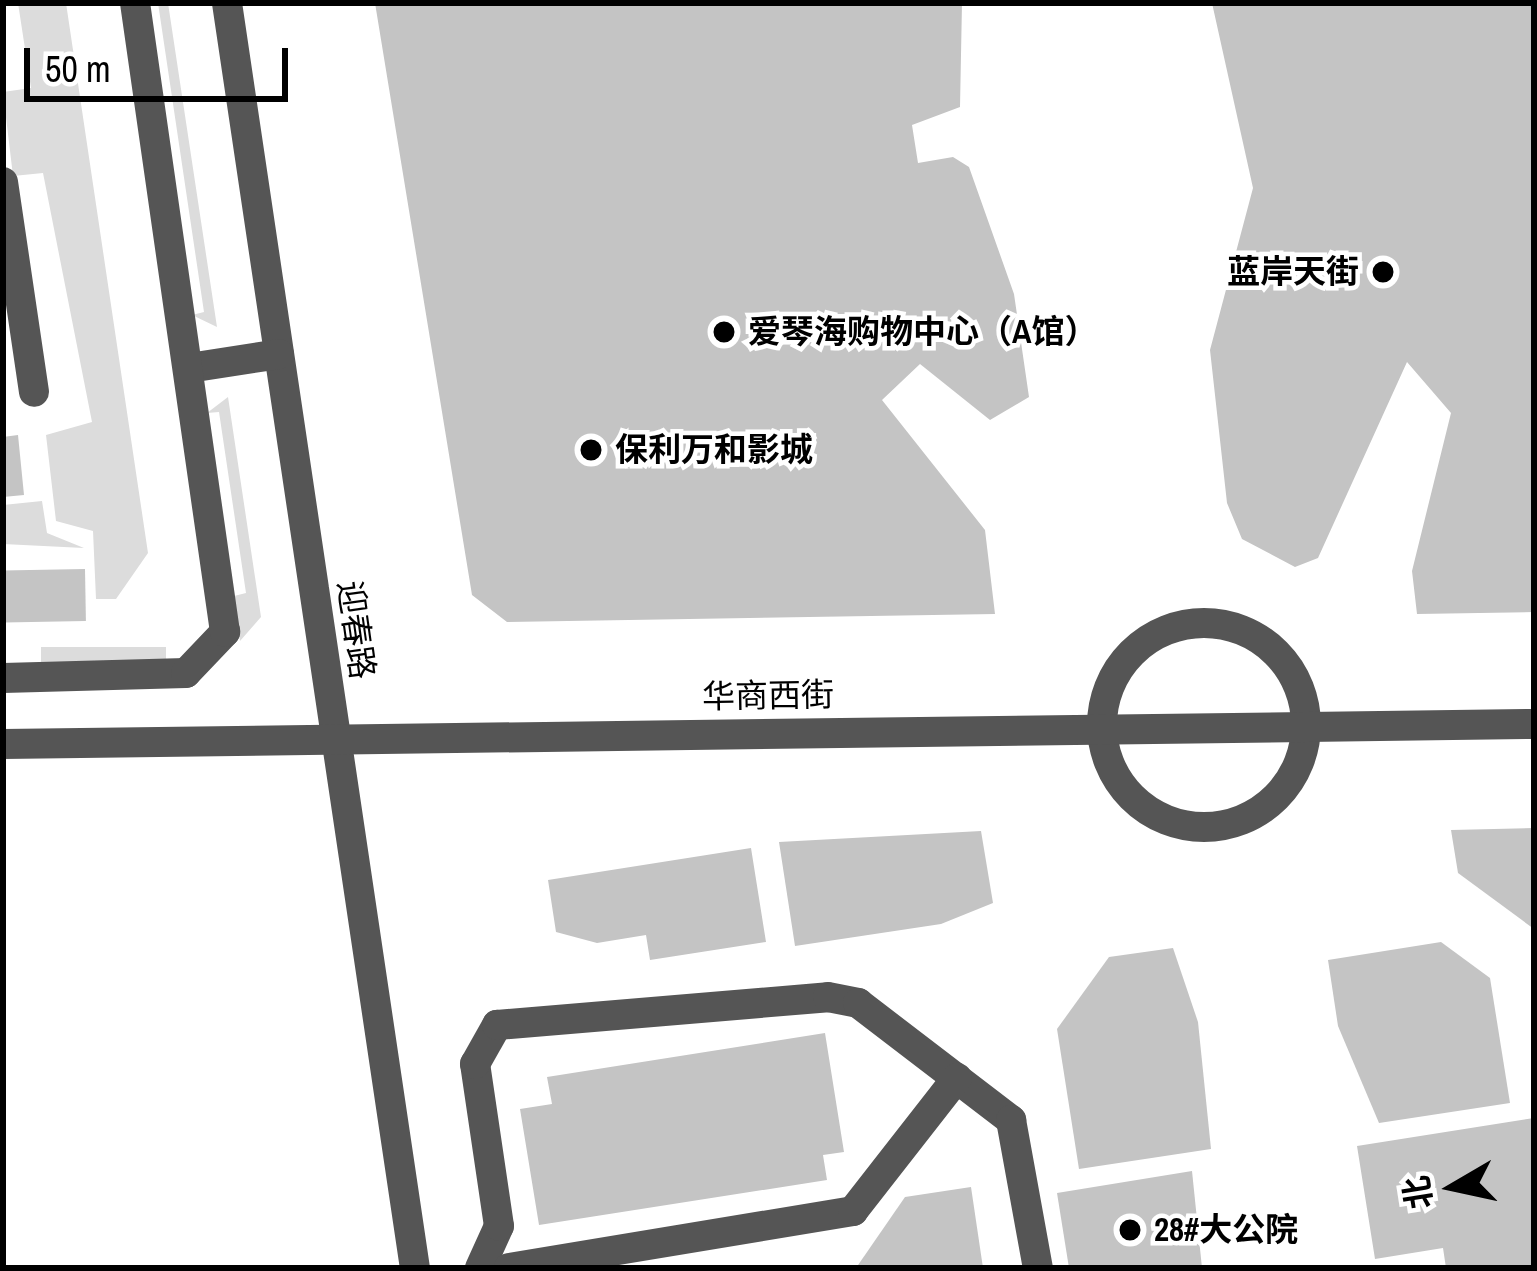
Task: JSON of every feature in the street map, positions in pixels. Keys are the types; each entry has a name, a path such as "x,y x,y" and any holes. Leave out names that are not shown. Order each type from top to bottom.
{"street":[{"path":"3,678 186,674 220,644 226,614 135,3"},
{"name":"迎春路","path":"227,3 415,1268"},
{"path":"3,182 34,392"},
{"path":"189,368 279,354"},
{"path":"1202,622 1267,643 1295,679 1306,726 1298,768 1270,804 1207,828 1162,819 1126,791 1102,729 1112,683 1139,646 1202,622"},
{"name":"华商西街","path":"3,744 1534,724"},
{"path":"480,1268 499,1226 475,1064 488,1032 507,1020 841,998 957,1078 1015,1128 1038,1268"},
{"path":"509,1268 854,1211 957,1078"}],"shaded area":[{"path":"18,3 66,3 148,553 116,599 96,599 93,531 56,521 46,435 92,422 43,173 13,176 3,92 31,88"},
{"path":"158,3 168,3 217,327 192,315 204,312"},
{"path":"228,397 261,617 240,641 234,596 246,593 219,412 207,413"},
{"path":"42,501 47,533 84,548 3,544 3,505"},
{"path":"41,647 166,647 166,665 41,665"}],"building":[{"name":"爱琴海购物中心（A馆）","path":"375,3 962,3 960,107 912,125 918,163 953,157 969,167 1014,294 1029,397 990,420 920,364 882,400 985,530 995,614 507,622 472,595"},
{"name":"蓝岸天街","path":"1212,3 1534,3 1534,612 1417,614 1412,571 1451,413 1407,362 1318,558 1295,567 1242,539 1227,503 1210,350 1253,188"},
{"path":"18,435 24,495 3,497 3,437"},
{"path":"85,569 86,621 4,622 3,570"},
{"path":"1534,828 1534,929 1458,873 1451,830"},
{"path":"981,831 993,903 941,924 795,946 779,842"},
{"path":"751,848 766,942 650,960 646,935 597,943 556,932 548,880"},
{"path":"1441,942 1490,978 1510,1103 1379,1123 1338,1026 1328,960"},
{"path":"1173,948 1198,1022 1211,1149 1079,1169 1057,1029 1109,957"},
{"path":"825,1033 844,1152 823,1155 827,1180 539,1225 520,1109 552,1104 547,1077"},
{"path":"1534,1118 1534,1268 1446,1268 1443,1248 1375,1259 1357,1146"},
{"name":"28#大公院","path":"1192,1171 1202,1268 1069,1268 1057,1193"},
{"path":"971,1187 983,1268 856,1268 905,1197"}],"place":[{"name":"蓝岸天街","path":"1383,272"},
{"name":"爱琴海购物中心（A馆）","path":"724,332"},
{"name":"保利万和影城","path":"591,450"},
{"name":"28#大公院","path":"1130,1230"}]}
